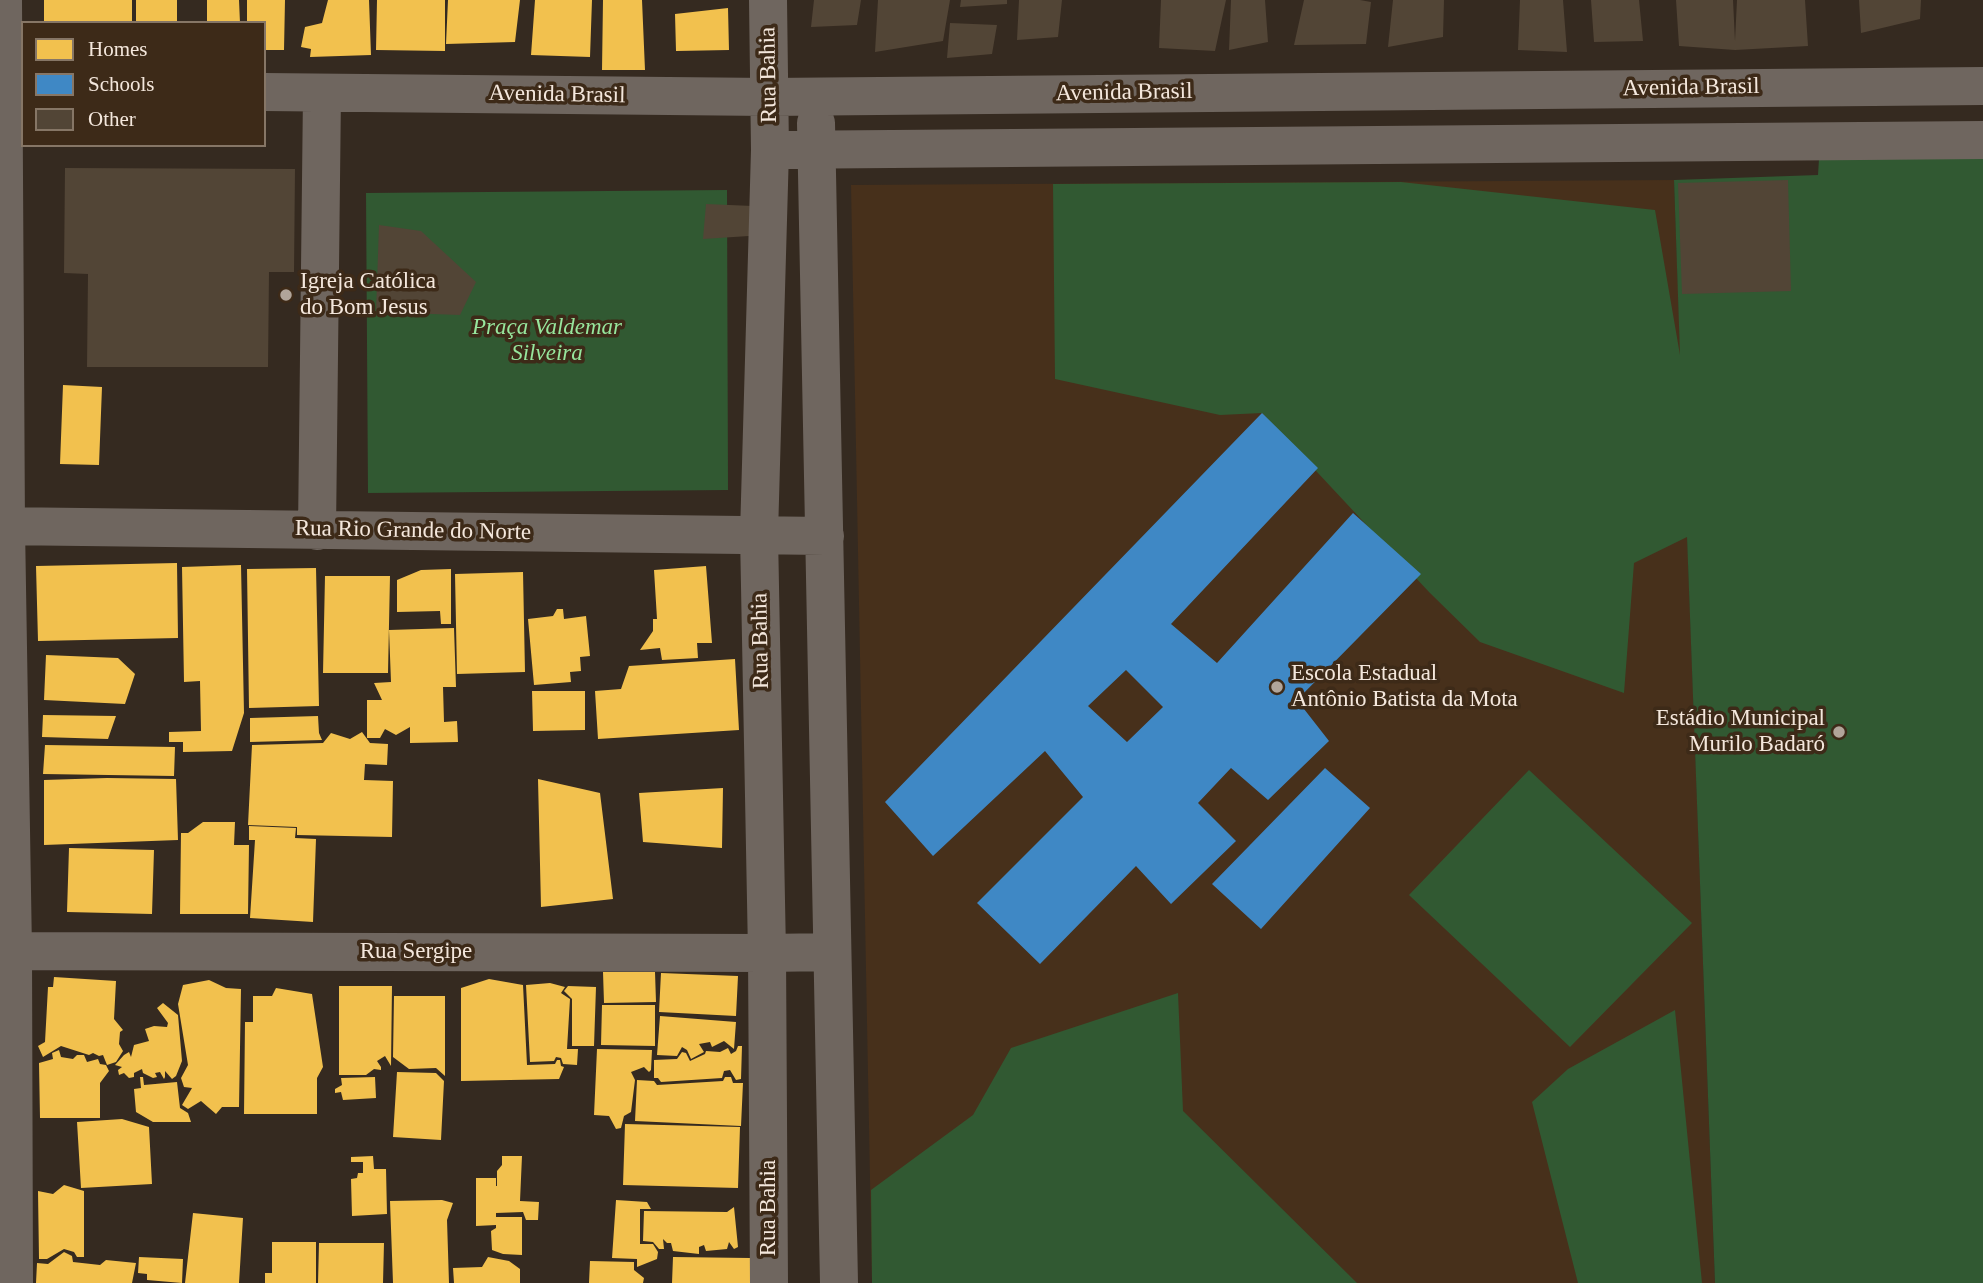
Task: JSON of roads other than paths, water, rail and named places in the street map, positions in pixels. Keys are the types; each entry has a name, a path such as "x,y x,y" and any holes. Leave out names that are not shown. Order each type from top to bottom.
{"street":[{"path":"4,0 9,90 3,526 7,951 14,1283"},
{"name":"Rua Bahia","path":"768,0 770,150 759,534 768,953 769,1283"},
{"name":"Avenida Brasil","path":"266,92 769,97 1983,86"},
{"path":"317,531 322,93"},
{"name":"Rua Bahia","path":"816,96 839,1283"},
{"path":"770,150 1983,140"},
{"name":"Rua Rio Grande do Norte","path":"3,526 825,536"},
{"name":"Rua Sergipe","path":"7,951 832,952"}],"place":[{"name":"Igreja Católica do Bom Jesus","path":"286,295"},
{"name":"Escola Estadual Antônio Batista da Mota","path":"1277,687"},
{"name":"Estádio Municipal Murilo Badaró","path":"1839,732"}],"park label":[{"name":"Praça Valdemar Silveira","path":"547,341"}]}
